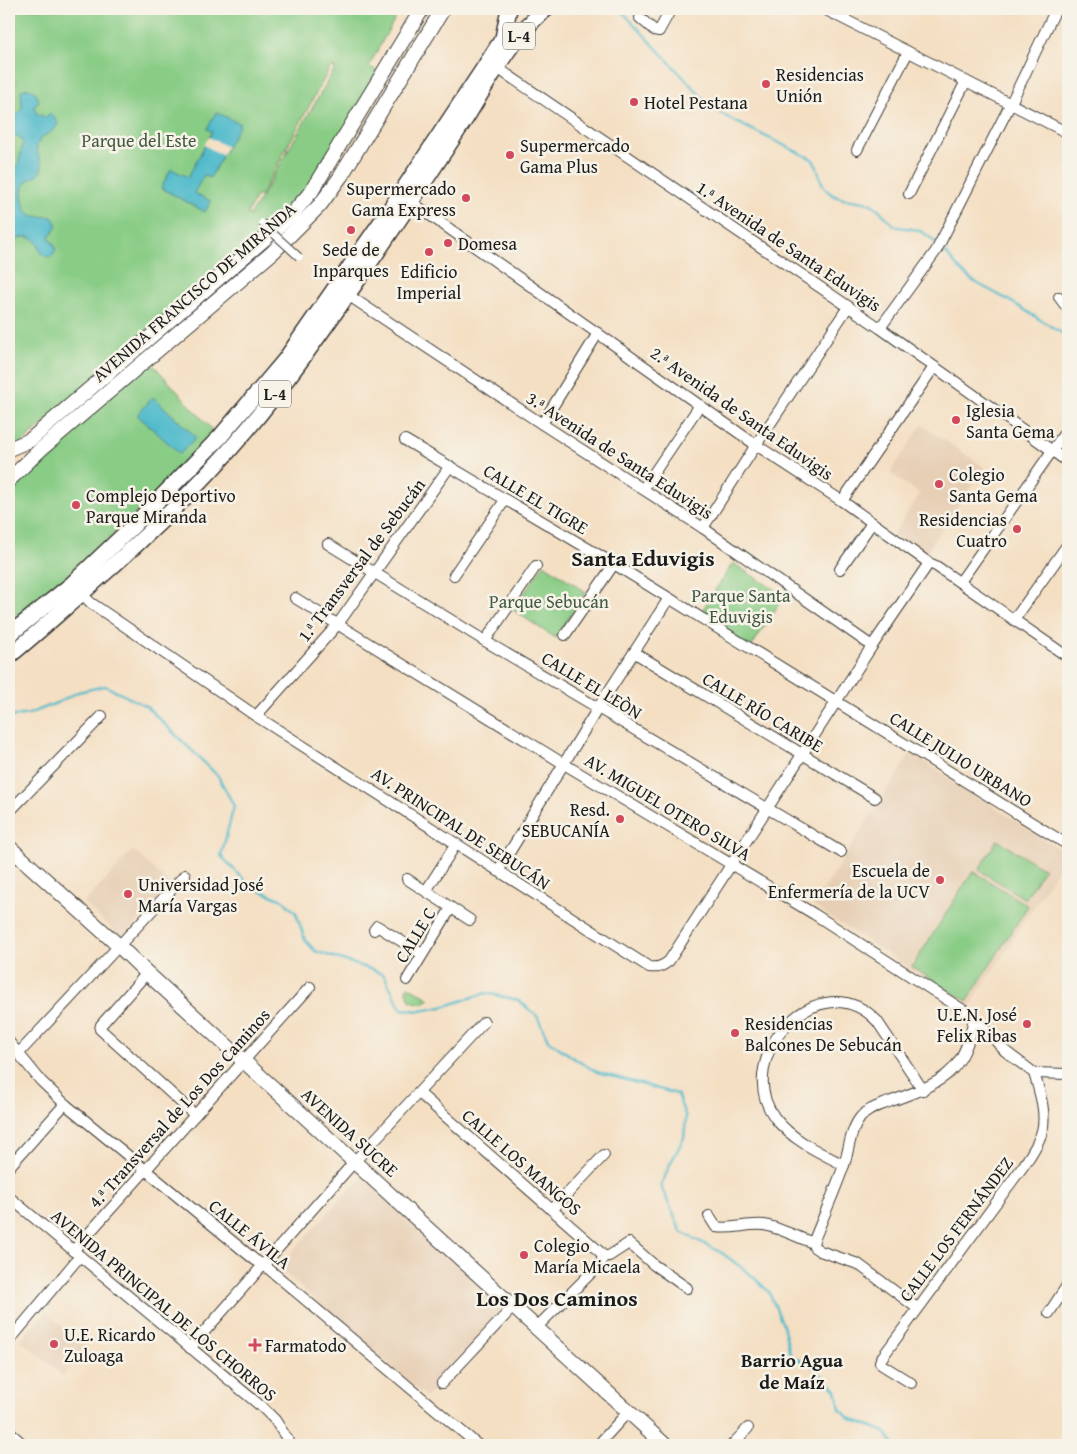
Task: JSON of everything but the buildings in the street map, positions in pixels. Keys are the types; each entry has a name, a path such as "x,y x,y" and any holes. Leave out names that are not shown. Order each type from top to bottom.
{"main road":[{"name":"AVENIDA FRANCISCO DE MIRANDA","path":"9,449 30,440 292,214 310,192 422,9"},
{"name":"AVENIDA FRANCISCO DE MIRANDA","path":"9,480 40,450 265,258 315,211 341,176 443,9"},
{"name":"L-4","path":"493,65 503,38 509,9"},
{"name":"L-4","path":"9,635 131,550 195,486 246,431 304,358 348,295 405,199 493,65 535,18 546,9"},
{"name":"L-4","path":"9,656 76,589 132,527 220,437 258,394 405,199"},
{"path":"9,460 30,440"},
{"path":"9,472 40,450"},
{"name":"AVENIDA SUCRE","path":"9,848 514,1306 627,1413 665,1445"}],"street":[{"path":"640,18 654,30 659,31 671,9"},
{"path":"824,9 1068,133"},
{"path":"843,19 848,9"},
{"path":"880,328 936,251 1056,9"},
{"path":"858,150 908,52"},
{"name":"1.ª Avenida de Santa Eduvigis","path":"493,65 880,328 1068,462"},
{"path":"909,194 966,81"},
{"name":"2.ª Avenida de Santa Eduvigis","path":"405,199 756,444 1068,657"},
{"path":"262,223 299,257"},
{"name":"3.ª Avenida de Santa Eduvigis","path":"348,295 703,528 872,646"},
{"path":"1059,297 1068,309"},
{"path":"703,528 756,444 848,307"},
{"path":"542,424 598,333"},
{"path":"842,501 934,367"},
{"path":"642,489 700,405"},
{"path":"960,582 1068,428"},
{"name":"CALLE EL TIGRE","path":"405,440 614,564 836,701"},
{"name":"1.ª Transversal de Sebucán","path":"256,716 338,624 450,466"},
{"path":"454,575 505,500"},
{"path":"840,569 872,523"},
{"name":"CALLE EL LEÒN","path":"328,544 485,641 841,852"},
{"path":"1014,620 1068,544"},
{"path":"732,864 836,701 929,563"},
{"path":"565,635 614,564"},
{"path":"485,641 536,566"},
{"name":"AV. PRINCIPAL DE SEBUCÁN","path":"76,589 91,603 256,716 649,967 662,966 668,961 732,864"},
{"name":"AV. MIGUEL OTERO SILVA","path":"295,598 564,764 814,914 974,1017 1005,1051 1034,1072"},
{"path":"498,871 598,708 669,598"},
{"name":"CALLE RÍO CARIBE","path":"635,653 875,798"},
{"name":"CALLE JULIO URBANO","path":"836,701 1068,845"},
{"path":"9,812 102,716"},
{"path":"426,891 456,844"},
{"path":"19,1053 185,875"},
{"path":"407,879 470,920"},
{"name":"CALLE C","path":"407,980 451,908"},
{"path":"374,930 377,926 422,954"},
{"path":"147,973 101,1025 100,1029 195,1115"},
{"name":"4.ª Transversal de Los Dos Caminos","path":"9,1341 76,1254 145,1170 310,987"},
{"path":"844,1165 802,1142 775,1118 768,1106 763,1079 764,1064 768,1052 780,1032 797,1016 812,1008 834,1002 853,1004 868,1012 877,1021 922,1090"},
{"path":"917,1308 858,1264 820,1251 814,1248 813,1243 844,1165 860,1118 876,1107 922,1090 942,1079 955,1068 964,1054 971,1036 974,1017"},
{"path":"190,1348 354,1161 484,1022"},
{"name":"CALLE ÁVILA","path":"9,1042 41,1081 65,1104 255,1260 264,1265 478,1445"},
{"path":"1034,1072 1068,1074"},
{"name":"CALLE LOS FERNÁNDEZ","path":"911,1383 880,1362 880,1359 1024,1165 1038,1141 1043,1130 1043,1119 1034,1072"},
{"name":"CALLE LOS MANGOS","path":"419,1093 603,1256"},
{"path":"9,1167 65,1104"},
{"path":"552,1210 604,1155"},
{"name":"AVENIDA PRINCIPAL DE LOS CHORROS","path":"9,1197 263,1408 275,1420 291,1445"},
{"path":"709,1216 716,1227 726,1229 740,1226 765,1225 813,1243"},
{"path":"536,1328 601,1263 603,1256 610,1256 629,1243 654,1265 687,1288"},
{"path":"1049,1312 1068,1284"},
{"path":"442,1383 514,1306"},
{"path":"598,1445 627,1413"},
{"path":"732,1445 748,1428"},
{"path":"9,1432 24,1445"}],"shaded area":[{"name":"Colegio Santa Gema","path":"922,425 984,467 924,555 893,534 920,494 890,473"},
{"name":"Escuela de Enfermería de la UCV","path":"911,753 1067,854 970,1007 813,906"},
{"name":"Universidad José María Vargas","path":"133,850 171,885 122,938 84,903"},
{"path":"362,1176 509,1308 426,1397 278,1267"},
{"name":"U.E. Ricardo Zuloaga","path":"46,1312 87,1348 63,1376 21,1340"}],"green space":[{"name":"Parque del Este","path":"9,9 400,9 369,66 378,72 308,190 286,215 9,454","holes":["331,66 335,68 262,196 249,216 247,214 257,195 260,197"]},
{"name":"Complejo Deportivo Parque Miranda","path":"150,361 215,433 115,534 9,628 9,487"},
{"name":"Parque Santa Eduvigis","path":"733,563 784,596 750,649 699,615"},
{"name":"Parque Sebucán","path":"544,564 586,592 555,638 513,610"},
{"path":"997,840 1044,869 1025,899 979,870"},
{"path":"973,871 1028,906 967,1001 912,967"},
{"path":"408,986 430,999 422,1004 410,1001 406,988"}],"water":[{"path":"29,88 36,93 39,101 34,107 37,114 46,116 50,113 58,123 55,129 39,141 37,149 42,167 41,170 39,174 26,182 22,191 24,207 30,214 33,216 52,217 56,223 56,228 49,237 56,248 53,256 49,257 43,255 36,241 26,237 17,240 9,253 8,231 14,205 9,197 9,169 18,166 23,143 20,138 11,132 10,124 22,108 21,90"},
{"path":"216,112 240,124 210,178 204,175 194,193 211,201 205,212 161,188 171,169 188,177 212,132 207,129"},
{"path":"153,397 196,437 180,454 137,415"}],"pier":[{"path":"209,137 227,147 222,155 204,145"}],"waterway":[{"path":"620,9 712,108 732,120 812,159 817,167 823,186 830,193 845,199 871,204 878,208 894,225 919,231 936,243"},
{"path":"942,249 964,274 973,281 1010,301 1068,337"},
{"path":"9,717 29,714 78,692 105,686 146,706 218,776 234,806 221,856 251,887 283,900 296,913 305,940 315,951 384,975 401,1009 420,1011 442,1007 486,993 518,1000 537,1016 548,1040 578,1061 597,1072 677,1094 686,1117 684,1138 661,1186 681,1232 722,1253 750,1274 769,1292 783,1325 791,1357 810,1364 836,1390 840,1409 849,1418 885,1432 894,1445"}],"place":[{"name":"Residencias Unión","path":"766,84"},
{"name":"Hotel Pestana","path":"634,102"},
{"name":"Supermercado Gama Plus","path":"510,155"},
{"name":"Supermercado Gama Express","path":"466,198"},
{"name":"Sede de Inparques","path":"351,230"},
{"name":"Domesa","path":"448,243"},
{"name":"Edificio Imperial","path":"429,252"},
{"name":"Iglesia Santa Gema","path":"956,420"},
{"name":"Colegio Santa Gema","path":"939,484"},
{"name":"Complejo Deportivo Parque Miranda","path":"76,505"},
{"name":"Residencias Cuatro","path":"1017,529"},
{"name":"Resd. SEBUCANÍA","path":"620,819"},
{"name":"Escuela de Enfermería de la UCV","path":"940,880"},
{"name":"Universidad José María Vargas","path":"128,894"},
{"name":"U.E.N. José Felix Ribas","path":"1027,1024"},
{"name":"Residencias Balcones De Sebucán","path":"735,1033"},
{"name":"Colegio María Micaela","path":"524,1255"},
{"name":"U.E. Ricardo Zuloaga","path":"54,1344"},
{"name":"Farmatodo","path":"255,1345"}],"district":[{"name":"Santa Eduvigis","path":"643,558"},
{"name":"Los Dos Caminos","path":"557,1298"},
{"name":"Barrio Agua de Maíz","path":"792,1371"}]}
